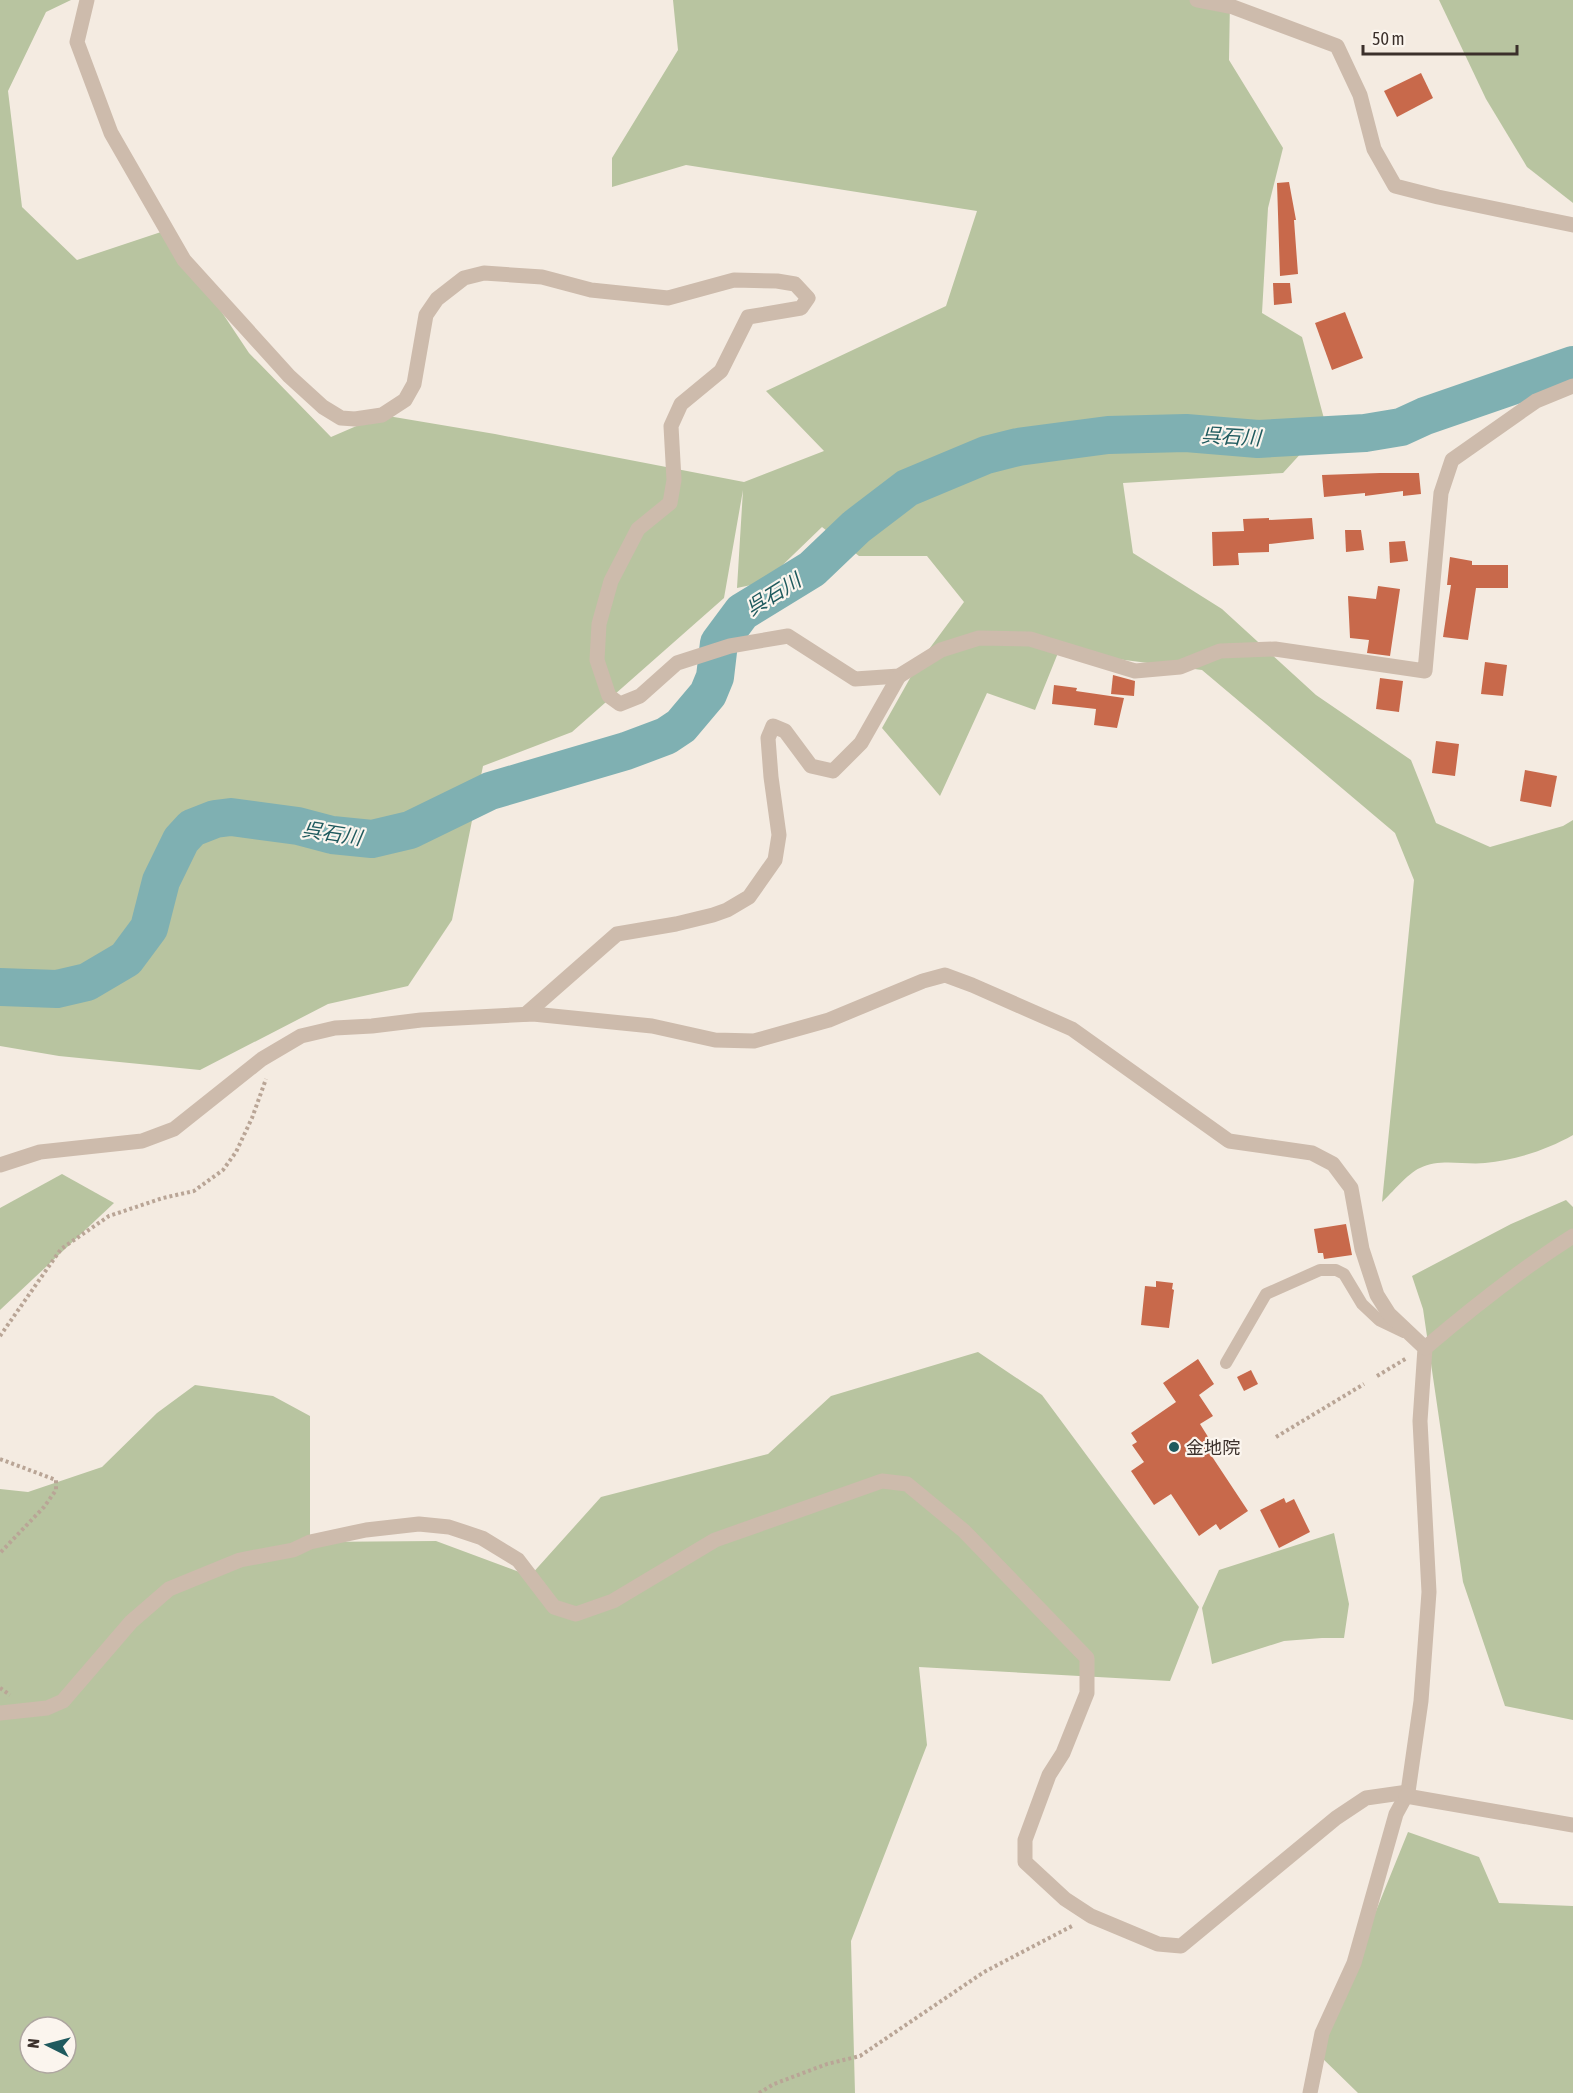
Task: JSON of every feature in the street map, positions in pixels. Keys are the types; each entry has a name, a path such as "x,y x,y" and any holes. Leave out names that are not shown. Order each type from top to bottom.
{"street":[{"path":"87,0 77,42 111,133 184,260 289,376 323,407 341,418 355,419 382,415 405,400 414,384 426,315 437,299 464,278 484,273 542,277 591,290 668,298 734,280 777,281 795,284 808,298 801,308 748,317 721,371 681,404 671,426 674,480 670,503 638,529 611,581 599,624 597,660 609,696 620,704 640,696 676,663 730,646 788,636 855,679 899,676 941,650 980,638 1030,639 1135,671 1180,667 1220,651 1275,650 1425,671 1441,493 1452,460 1536,401 1573,386"},
{"path":"1197,0 1233,6 1337,46 1360,95 1374,149 1395,186 1573,225"},
{"path":"526,1014 617,934 712,915 727,910 749,897 775,860 778,836 768,738 773,726 785,731 811,766 833,771 861,743 899,676"},
{"path":"0,1165 40,1152 142,1142 174,1129 262,1059 301,1036 335,1028 526,1014 652,1026 715,1040 754,1041 829,1020 923,981 945,975 1072,1029 1228,1141 1312,1153 1333,1164 1351,1188 1362,1249 1377,1295 1389,1314 1425,1348"},
{"path":"1310,2093 1322,2033 1354,1963 1396,1814 1407,1794 1421,1701 1429,1592 1420,1421 1425,1348 1459,1319 1573,1236"},
{"path":"0,1713 47,1708 63,1701 130,1622 169,1589 240,1560 293,1550 310,1542 366,1530 419,1524 449,1527 482,1538 518,1560 554,1607 576,1614 613,1601 715,1539 882,1481 907,1484 964,1531 1087,1658 1087,1693 1063,1753 1049,1775 1025,1840 1025,1862 1065,1899 1091,1916 1158,1944 1181,1946 1336,1818 1366,1798 1407,1794 1573,1825"}],"lane":[{"path":"1226,1363 1266,1293 1320,1270 1336,1270 1344,1274 1362,1304 1379,1320 1408,1334"}],"path":[{"path":"0,1336 61,1249 69,1243 109,1216 194,1191 223,1170 236,1152 252,1118 276,1051"},
{"path":"1377,1376 1425,1348"},
{"path":"1276,1437 1364,1384"},
{"path":"0,1459 56,1480 56,1490 44,1507 0,1553"},
{"path":"759,2093 774,2084 827,2064 860,2056 984,1972 1091,1916"}],"green space":[{"path":"0,0 71,0 46,12 8,91 22,207 77,260 167,230 249,353 331,437 382,415 495,434 744,482 824,451 766,391 946,306 977,211 686,165 612,187 612,158 678,50 673,0 1230,0 1229,60 1283,148 1268,208 1262,313 1302,337 1326,426 1283,473 1123,483 1133,553 1222,609 1316,695 1411,760 1436,823 1490,847 1563,826 1573,820 1573,1135 1542,1150 1508,1159 1485,1163 1428,1165 1410,1174 1382,1202 1414,880 1395,833 1202,670 1117,659 1060,648 1035,710 987,693 940,796 882,728 918,664 964,602 927,556 859,556 822,527 765,582 737,588 743,490 724,598 572,732 483,766 452,920 408,986 328,1004 200,1070 59,1056 0,1046"},
{"path":"1439,0 1573,0 1573,203 1527,167 1486,99"},
{"path":"62,1174 114,1203 0,1310 0,1208"},
{"path":"1566,1200 1573,1207 1573,1720 1505,1706 1463,1582 1423,1309 1412,1276 1511,1224"},
{"path":"978,1352 1042,1395 1199,1607 1170,1681 919,1667 927,1745 851,1941 855,2093 0,2093 0,1489 28,1492 102,1467 157,1413 195,1385 273,1396 310,1416 310,1542 436,1541 530,1576 601,1497 768,1454 831,1396"},
{"path":"1334,1533 1349,1604 1344,1638 1284,1641 1212,1664 1202,1608 1219,1570"},
{"path":"1408,1832 1479,1857 1499,1903 1573,1906 1573,2093 1358,2093 1318,2054"}],"building":[{"path":"1421,73 1433,98 1397,117 1384,91"},
{"path":"1289,182 1296,220 1294,220 1298,274 1280,276 1277,183"},
{"path":"1273,283 1290,283 1292,303 1274,305"},
{"path":"1345,312 1363,358 1332,370 1315,323"},
{"path":"1419,473 1421,494 1403,496 1403,491 1365,496 1365,493 1324,497 1322,475"},
{"path":"1269,518 1269,520 1312,518 1314,539 1269,544 1269,552 1238,553 1239,565 1213,566 1212,532 1244,531 1243,519"},
{"path":"1345,530 1361,530 1364,550 1346,552"},
{"path":"1405,541 1408,561 1390,563 1389,542"},
{"path":"1450,557 1472,561 1472,565 1508,565 1508,588 1476,588 1468,640 1443,637 1451,585 1447,585"},
{"path":"1378,586 1400,589 1390,656 1367,653 1369,640 1350,638 1348,596 1376,599"},
{"path":"1485,662 1507,665 1503,696 1481,694"},
{"path":"1113,675 1135,681 1134,696 1111,694"},
{"path":"1380,678 1403,681 1399,712 1376,709"},
{"path":"1054,685 1077,688 1076,691 1124,698 1117,728 1094,725 1096,709 1052,704"},
{"path":"1436,741 1459,744 1455,776 1432,773"},
{"path":"1525,770 1557,776 1551,807 1520,801"},
{"path":"1346,1224 1352,1255 1324,1259 1323,1253 1318,1253 1314,1229"},
{"path":"1156,1281 1173,1283 1169,1328 1141,1325 1145,1286 1156,1287"},
{"name":"金地院","path":"1198,1359 1214,1384 1199,1395 1213,1416 1200,1424 1215,1448 1209,1452 1248,1511 1220,1530 1216,1524 1199,1536 1171,1494 1154,1505 1131,1471 1144,1462 1132,1445 1137,1442 1131,1433 1176,1402 1163,1383"},
{"path":"1251,1370 1258,1384 1244,1391 1237,1377"},
{"path":"1284,1498 1286,1503 1294,1499 1310,1532 1279,1548 1260,1510"}],"waterway":[{"name":"呉石川","path":"0,987 57,989 87,982 126,959 149,928 161,881 181,840 192,828 215,819 231,817 298,826 332,835 372,839 410,830 490,791 626,751 666,736 681,726 708,694 715,677 719,643 742,612 812,569 856,527 907,488 986,455 1018,447 1108,435 1186,433 1258,439 1365,433 1401,427 1425,416 1573,365"}],"place":[{"name":"金地院","path":"1174,1447"}]}
